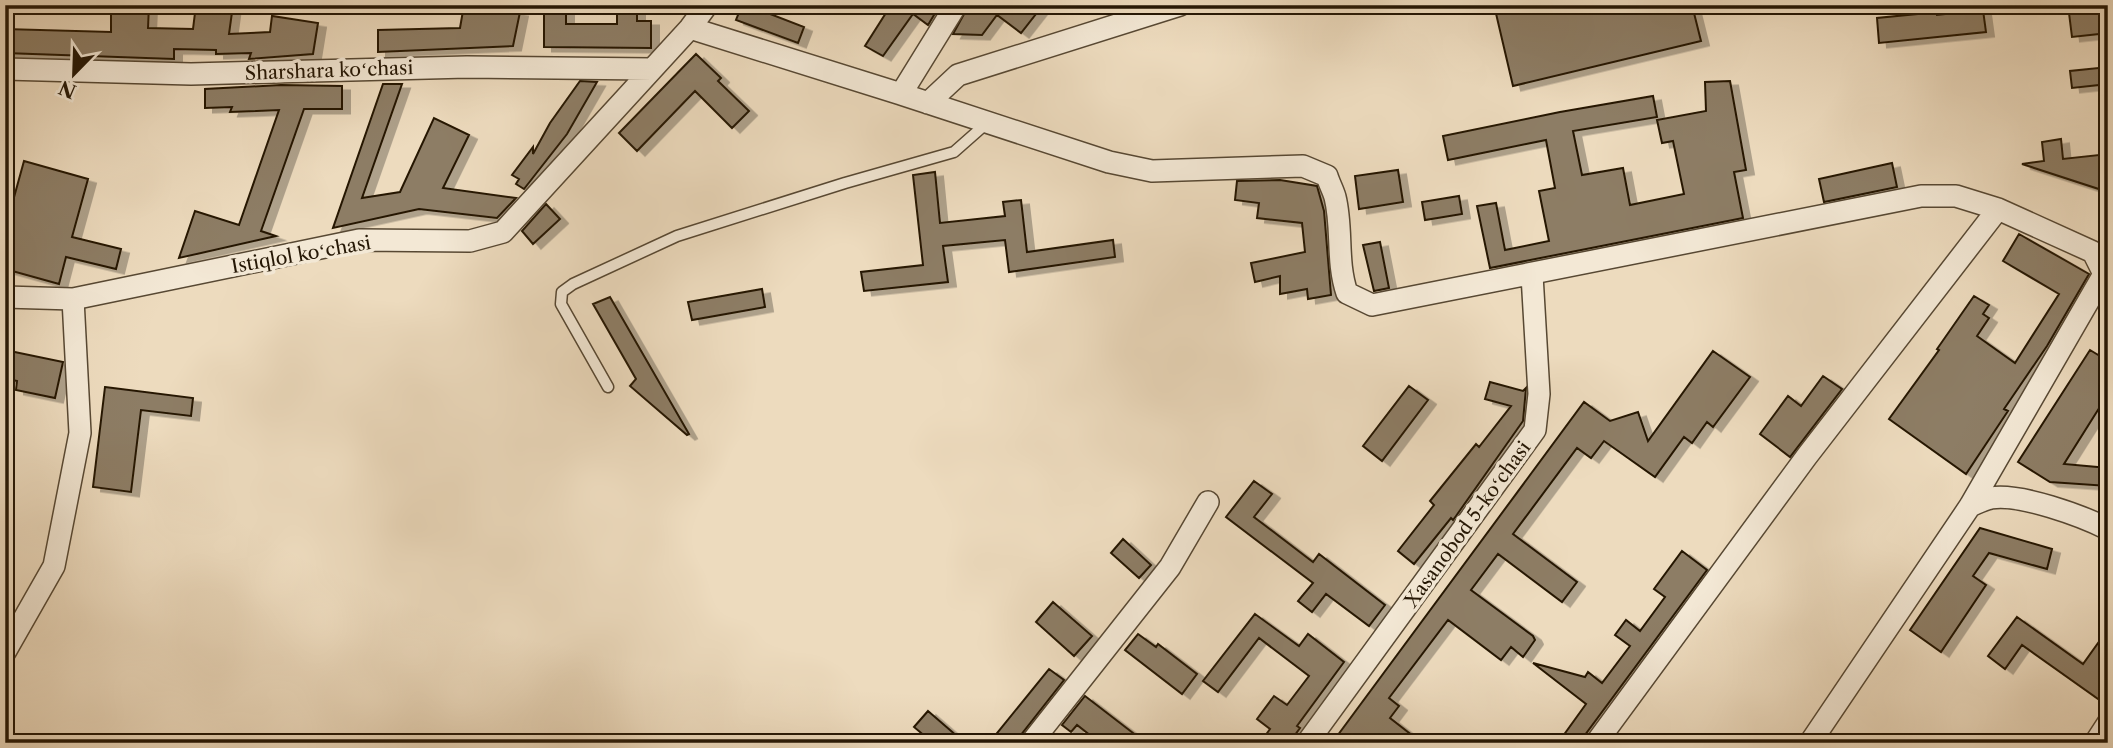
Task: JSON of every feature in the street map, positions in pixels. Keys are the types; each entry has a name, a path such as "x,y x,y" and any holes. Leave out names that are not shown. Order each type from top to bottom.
{"street":[{"name":"Istiqlol koʻchasi","path":"5,297 73,299 359,240 470,241 503,232 690,28 706,5"},
{"path":"901,94 956,5"},
{"path":"928,103 958,75 1180,5"},
{"path":"690,28 1109,162 1152,171 1303,166 1327,176 1335,199 1340,272 1347,293 1372,305 1921,196 1956,195 2100,248 2104,274 1970,506 1810,743"},
{"name":"Sharshara koʻchasi","path":"5,69 191,74 467,67 652,69"},
{"path":"1596,743 1807,456 1998,209"},
{"name":"Xasanobod 5-koʻchasi","path":"1307,743 1535,430 1539,394 1532,275"},
{"path":"5,652 54,566 80,433 73,299"},
{"path":"1970,506 1992,498 2024,500 2092,521 2108,529"},
{"path":"1031,743 1170,567 1208,502"},
{"path":"2095,743 2108,723"}],"lane":[{"path":"608,387 561,304 562,292 573,284 677,236 954,152 988,122"}],"building":[{"path":"111,5 149,5 148,28 193,29 196,5 233,5 229,34 270,32 272,16 318,23 313,54 249,59 251,53 216,54 216,50 174,49 174,59 5,53 5,29 111,32"},
{"path":"464,5 491,5 520,12 513,46 378,52 378,30 460,28"},
{"path":"544,5 566,5 566,24 617,24 617,5 637,5 637,21 651,21 651,48 544,47"},
{"path":"742,5 804,27 798,43 736,20"},
{"path":"891,5 940,5 928,25 913,14 883,56 865,46"},
{"path":"969,5 1043,5 1021,33 997,15 982,35 953,34"},
{"path":"1494,5 1692,5 1701,41 1513,86"},
{"path":"1916,5 1936,5 1937,15 1983,10 1986,32 1879,43 1877,18 1917,14"},
{"path":"2068,5 2108,5 2108,33 2072,37"},
{"path":"696,54 721,78 718,81 749,111 732,128 695,91 637,151 619,133"},
{"path":"2108,67 2108,84 2072,88 2070,71"},
{"path":"580,81 597,82 567,134 524,189 516,184 519,179 512,175 533,147 533,154 550,123"},
{"path":"1730,81 1746,170 1734,172 1743,218 1490,268 1477,206 1496,203 1505,250 1549,241 1539,191 1555,188 1546,140 1448,160 1443,136 1653,96 1657,117 1573,131 1582,175 1623,168 1630,205 1684,194 1673,141 1662,143 1657,120 1706,111 1705,82"},
{"path":"383,84 402,84 362,198 400,192 434,118 469,135 443,188 516,198 497,218 419,209 333,228"},
{"path":"281,85 342,86 342,109 304,109 261,231 276,236 179,258 195,211 239,225 279,110 230,112 232,107 205,108 205,89"},
{"path":"2061,139 2063,159 2108,154 2108,192 2022,164 2044,161 2042,142"},
{"path":"24,161 88,179 72,237 121,249 116,269 66,257 59,284 5,269 5,230"},
{"path":"1892,163 1897,187 1824,202 1819,179"},
{"path":"1398,170 1403,202 1359,209 1355,176"},
{"path":"935,172 940,223 1005,216 1003,202 1021,200 1027,252 1113,240 1115,257 1009,272 1005,240 943,246 948,282 864,291 861,272 923,265 913,175"},
{"path":"1280,180 1317,186 1324,211 1331,295 1308,299 1307,289 1280,294 1280,276 1255,282 1251,263 1305,252 1302,223 1257,218 1259,203 1235,200 1237,181"},
{"path":"1459,196 1462,214 1425,220 1422,202"},
{"path":"546,204 560,219 533,244 522,231"},
{"path":"2019,234 2089,274 2047,346 2004,409 2008,411 1966,474 1889,419 1974,296 1989,305 1983,314 1989,318 1977,336 2015,363 2059,294 2003,261"},
{"path":"1380,242 1389,288 1374,291 1363,245"},
{"path":"762,289 765,307 692,320 688,302"},
{"path":"610,297 689,434 630,386 636,379 593,304"},
{"path":"5,350 63,362 55,398 16,390 17,381 5,378"},
{"path":"2090,350 2108,361 2108,394 2064,464 2108,468 2108,486 2050,482 2018,462"},
{"path":"1713,351 1750,377 1713,427 1707,422 1692,443 1684,437 1655,477 1604,441 1591,458 1577,448 1513,534 1577,582 1562,602 1498,554 1471,590 1533,636 1535,640 1523,657 1511,647 1501,660 1448,620 1389,698 1399,706 1390,718 1422,743 1332,743 1584,402 1610,421 1638,412 1648,441"},
{"path":"1823,376 1842,389 1790,457 1760,434 1788,396 1801,406"},
{"path":"1490,382 1523,391 1526,388 1523,421 1453,520 1451,518 1414,564 1398,551 1434,505 1430,501 1476,444 1479,447 1511,406 1485,399"},
{"path":"1409,386 1428,400 1382,461 1363,446"},
{"path":"105,387 193,398 191,416 141,410 131,492 93,487"},
{"path":"1254,481 1272,494 1254,517 1313,562 1319,554 1385,605 1369,626 1326,594 1312,612 1298,601 1313,583 1226,517"},
{"path":"1980,528 2052,549 2047,569 1989,553 1973,576 1986,585 1941,652 1910,630"},
{"path":"1123,539 1151,565 1139,578 1111,553"},
{"path":"1682,551 1707,570 1585,735 1583,743 1558,743 1586,704 1533,663 1585,677 1588,672 1602,683 1630,646 1615,635 1626,620 1640,631 1665,597 1654,589"},
{"path":"1053,602 1092,636 1074,656 1036,622"},
{"path":"1255,614 1299,646 1308,634 1344,662 1297,726 1300,728 1289,743 1260,743 1270,729 1257,719 1274,696 1287,705 1309,676 1259,638 1218,692 1203,681"},
{"path":"2017,617 2083,664 2108,629 2108,706 2022,645 2005,669 1988,656"},
{"path":"1138,634 1156,647 1158,644 1197,674 1182,694 1125,650"},
{"path":"1049,669 1064,680 1020,736 1014,743 989,743"},
{"path":"1085,696 1146,743 1100,743 1077,725 1071,732 1062,725"},
{"path":"928,711 965,743 933,743 914,727"}]}
